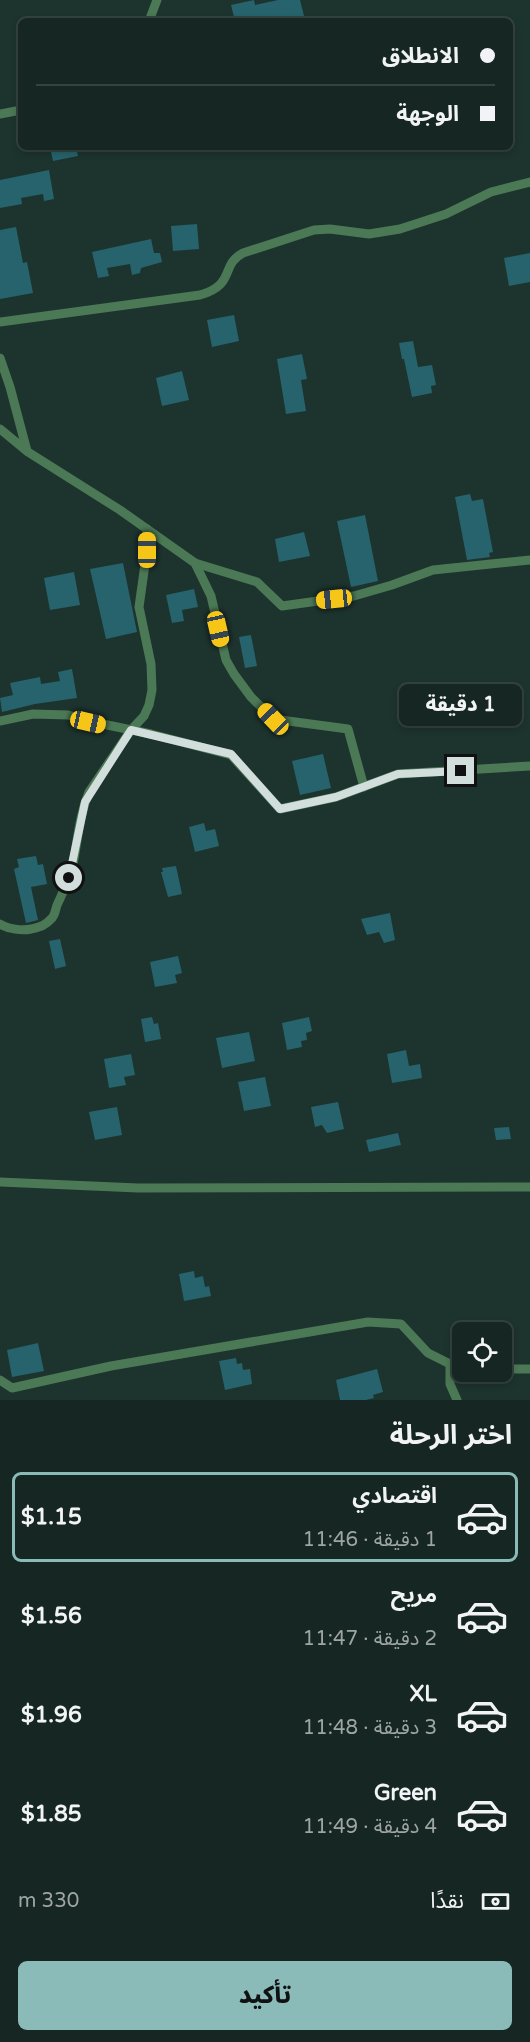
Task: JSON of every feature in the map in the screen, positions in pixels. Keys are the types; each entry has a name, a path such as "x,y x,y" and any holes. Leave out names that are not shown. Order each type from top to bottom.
{"street":[{"path":"149,18 157,0"},
{"path":"0,114 18,111"},
{"path":"0,322 200,295 220,286 236,258 251,250 314,230 330,229 369,234 400,229 446,214 491,192 530,182"},
{"path":"0,358 28,452"},
{"path":"0,429 28,452 195,563 257,582 282,606 354,596 433,570 530,560"},
{"path":"0,924 24,931 43,927 54,917 56,905 64,892 73,864 79,821 85,802 131,730 144,716 149,705 152,690 151,664 139,607 147,550 147,529"},
{"path":"195,563 211,596 226,660 251,697 273,719 348,729 364,787"},
{"path":"0,721 33,714 68,715 231,754 280,809 336,797 398,774 530,766"},
{"path":"0,1182 138,1188 530,1187"},
{"path":"0,1380 12,1388 111,1366 368,1322 401,1324 428,1353 450,1364 450,1384 457,1400"},
{"path":"512,1369 530,1369"}],"building":[{"path":"254,0 255,5 278,0 300,0 304,18 234,18 231,5"},
{"path":"51,150 77,150 78,156 53,161"},
{"path":"49,170 54,199 44,201 43,194 21,198 22,204 0,208 0,180"},
{"path":"197,224 199,249 173,251 171,226"},
{"path":"16,227 23,263 27,262 33,293 0,299 0,230"},
{"path":"151,239 154,253 160,253 162,262 141,268 140,273 132,275 130,264 107,268 109,276 98,278 92,252"},
{"path":"530,253 530,282 509,286 504,258"},
{"path":"234,315 239,341 212,347 207,320"},
{"path":"413,341 418,367 432,365 436,385 431,386 432,393 412,397 399,343"},
{"path":"302,354 307,379 301,380 306,411 286,414 277,359"},
{"path":"182,371 189,400 162,406 156,378"},
{"path":"470,494 472,501 483,499 493,552 489,553 490,557 467,560 455,497"},
{"path":"365,515 378,581 351,587 337,521"},
{"path":"304,532 310,556 279,562 275,539"},
{"path":"123,563 137,632 106,639 90,569"},
{"path":"74,572 80,605 50,610 44,578"},
{"path":"194,589 198,607 182,610 184,621 172,623 166,595"},
{"path":"251,635 257,666 245,668 239,637"},
{"path":"72,669 77,698 35,704 2,712 0,698 13,695 10,683 40,677 41,684 60,681 58,672"},
{"path":"323,754 331,788 300,795 292,761"},
{"path":"204,823 206,831 215,829 219,846 195,852 189,827"},
{"path":"36,856 38,865 43,864 47,884 31,887 38,920 26,923 14,869 19,867 17,859"},
{"path":"176,866 182,894 168,897 162,868"},
{"path":"390,913 395,940 384,943 379,932 367,935 361,919"},
{"path":"60,939 66,966 55,969 49,941"},
{"path":"178,956 182,973 175,975 177,983 155,987 150,962"},
{"path":"152,1017 154,1024 158,1023 161,1039 145,1042 141,1019"},
{"path":"309,1017 312,1031 306,1033 307,1040 301,1041 302,1047 287,1050 282,1023"},
{"path":"249,1032 255,1061 222,1068 216,1038"},
{"path":"406,1050 409,1066 420,1064 422,1078 392,1083 387,1054"},
{"path":"131,1054 135,1075 124,1077 126,1085 109,1088 104,1059"},
{"path":"265,1077 271,1106 244,1111 238,1082"},
{"path":"338,1102 344,1129 327,1133 322,1125 315,1127 311,1107"},
{"path":"117,1107 122,1135 95,1140 89,1112"},
{"path":"509,1127 511,1139 496,1140 494,1128"},
{"path":"398,1133 401,1145 369,1152 366,1140"},
{"path":"194,1271 195,1278 203,1276 205,1287 209,1286 211,1296 184,1301 179,1274"},
{"path":"38,1343 44,1371 12,1377 7,1350"},
{"path":"236,1358 237,1364 242,1363 243,1370 250,1369 252,1384 225,1390 219,1361"},
{"path":"377,1369 383,1392 366,1400 340,1400 336,1380"}],"route":[{"path":"69,878 79,821 89,792 131,730 231,754 280,809 336,797 398,774 461,771"}]}
